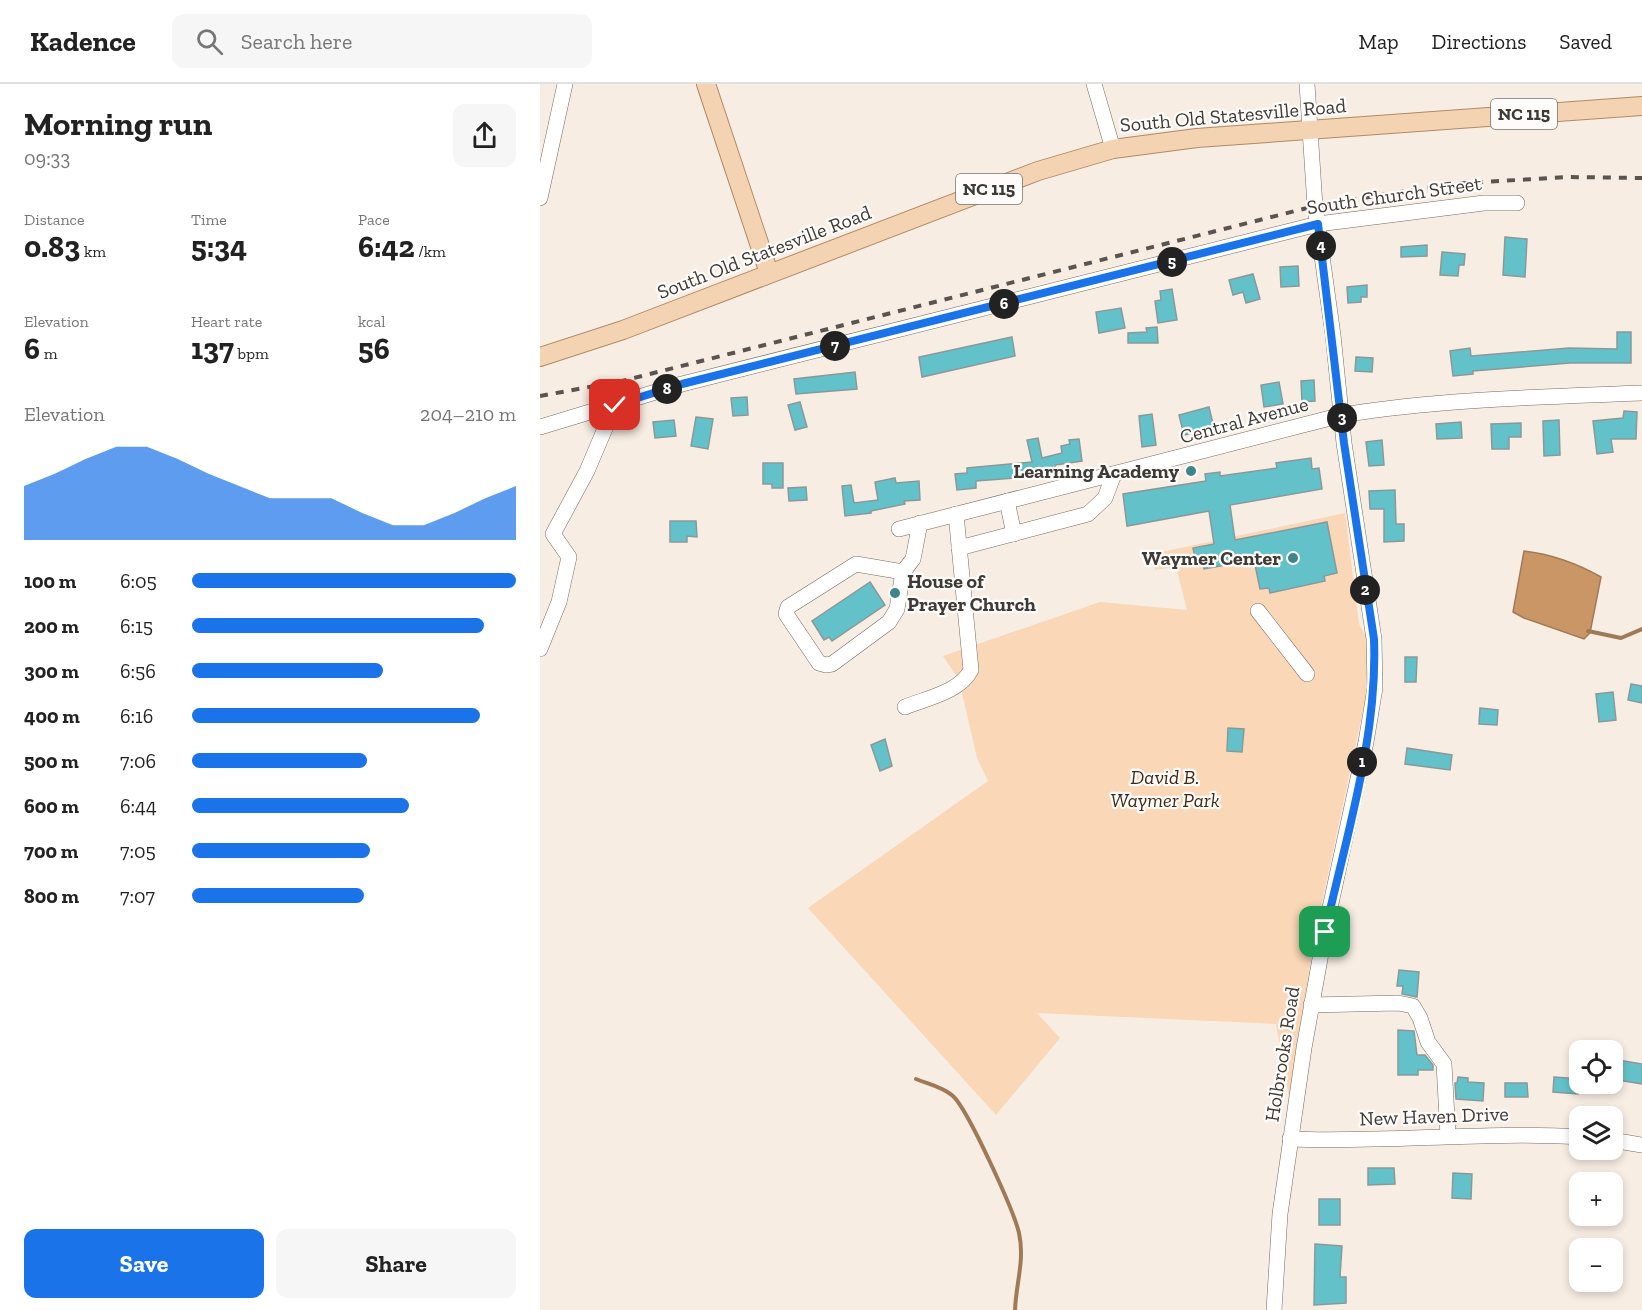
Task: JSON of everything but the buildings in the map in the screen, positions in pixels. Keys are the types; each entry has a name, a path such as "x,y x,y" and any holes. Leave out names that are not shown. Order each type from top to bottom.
{"main road":[{"path":"706,84 769,273"},
{"name":"South Old Statesville Road","path":"540,357 622,330 1038,171 1113,149 1197,138 1642,106"}],"street":[{"path":"540,198 565,84"},
{"path":"1094,84 1113,149"},
{"name":"Holbrooks Road","path":"1274,1310 1274,1272 1290,1139 1311,1005 1366,742 1374,688 1374,639 1360,557 1318,224 1307,84"},
{"name":"South Church Street","path":"540,426 691,382 1318,224 1484,203 1517,203"},
{"name":"Central Avenue","path":"899,529 1342,415 1419,405 1642,393"},
{"path":"540,649 559,602 569,558 553,534 587,471 615,405"},
{"path":"959,548 1088,514 1105,498 1114,474"},
{"path":"1007,501 1014,534"},
{"path":"905,707 954,687 966,680 971,670 956,514"},
{"path":"903,573 856,564 788,607 786,614 819,663 832,664 889,622 897,609 903,573 912,559 920,523"},
{"path":"1258,611 1307,674"},
{"path":"1311,1005 1398,1003 1413,1006 1420,1018 1428,1042 1444,1064 1448,1136"},
{"name":"New Haven Drive","path":"1290,1139 1399,1140 1448,1136 1569,1137"},
{"path":"1623,1142 1642,1145"}],"green space":[{"name":"David B. Waymer Park","path":"1345,513 1359,624 1366,636 1367,692 1316,930 1289,1096 1276,1024 1037,1013 1060,1038 996,1115 808,908 988,781 977,758 959,680 943,656 1100,602 1187,610 1176,567 1155,570 1152,554"}],"shaded area":[{"path":"1524,551 1564,560 1601,577 1590,633 1584,639 1513,612"}],"waterway":[{"path":"1588,631 1621,638 1642,629"},
{"path":"916,1079 940,1088 953,1096 969,1120 1000,1184 1021,1243 1015,1310"}],"railway":[{"path":"540,396 622,381 1315,206 1448,184 1569,177 1642,178"}],"place":[{"name":"Learning Academy","path":"1191,471"},
{"name":"Waymer Center","path":"1293,558"},
{"name":"House of Prayer Church","path":"895,593"}],"route":[{"path":"615,405 682,384 1318,224 1333,334 1344,443 1374,639 1375,662 1373,703 1366,742 1325,932"}]}
